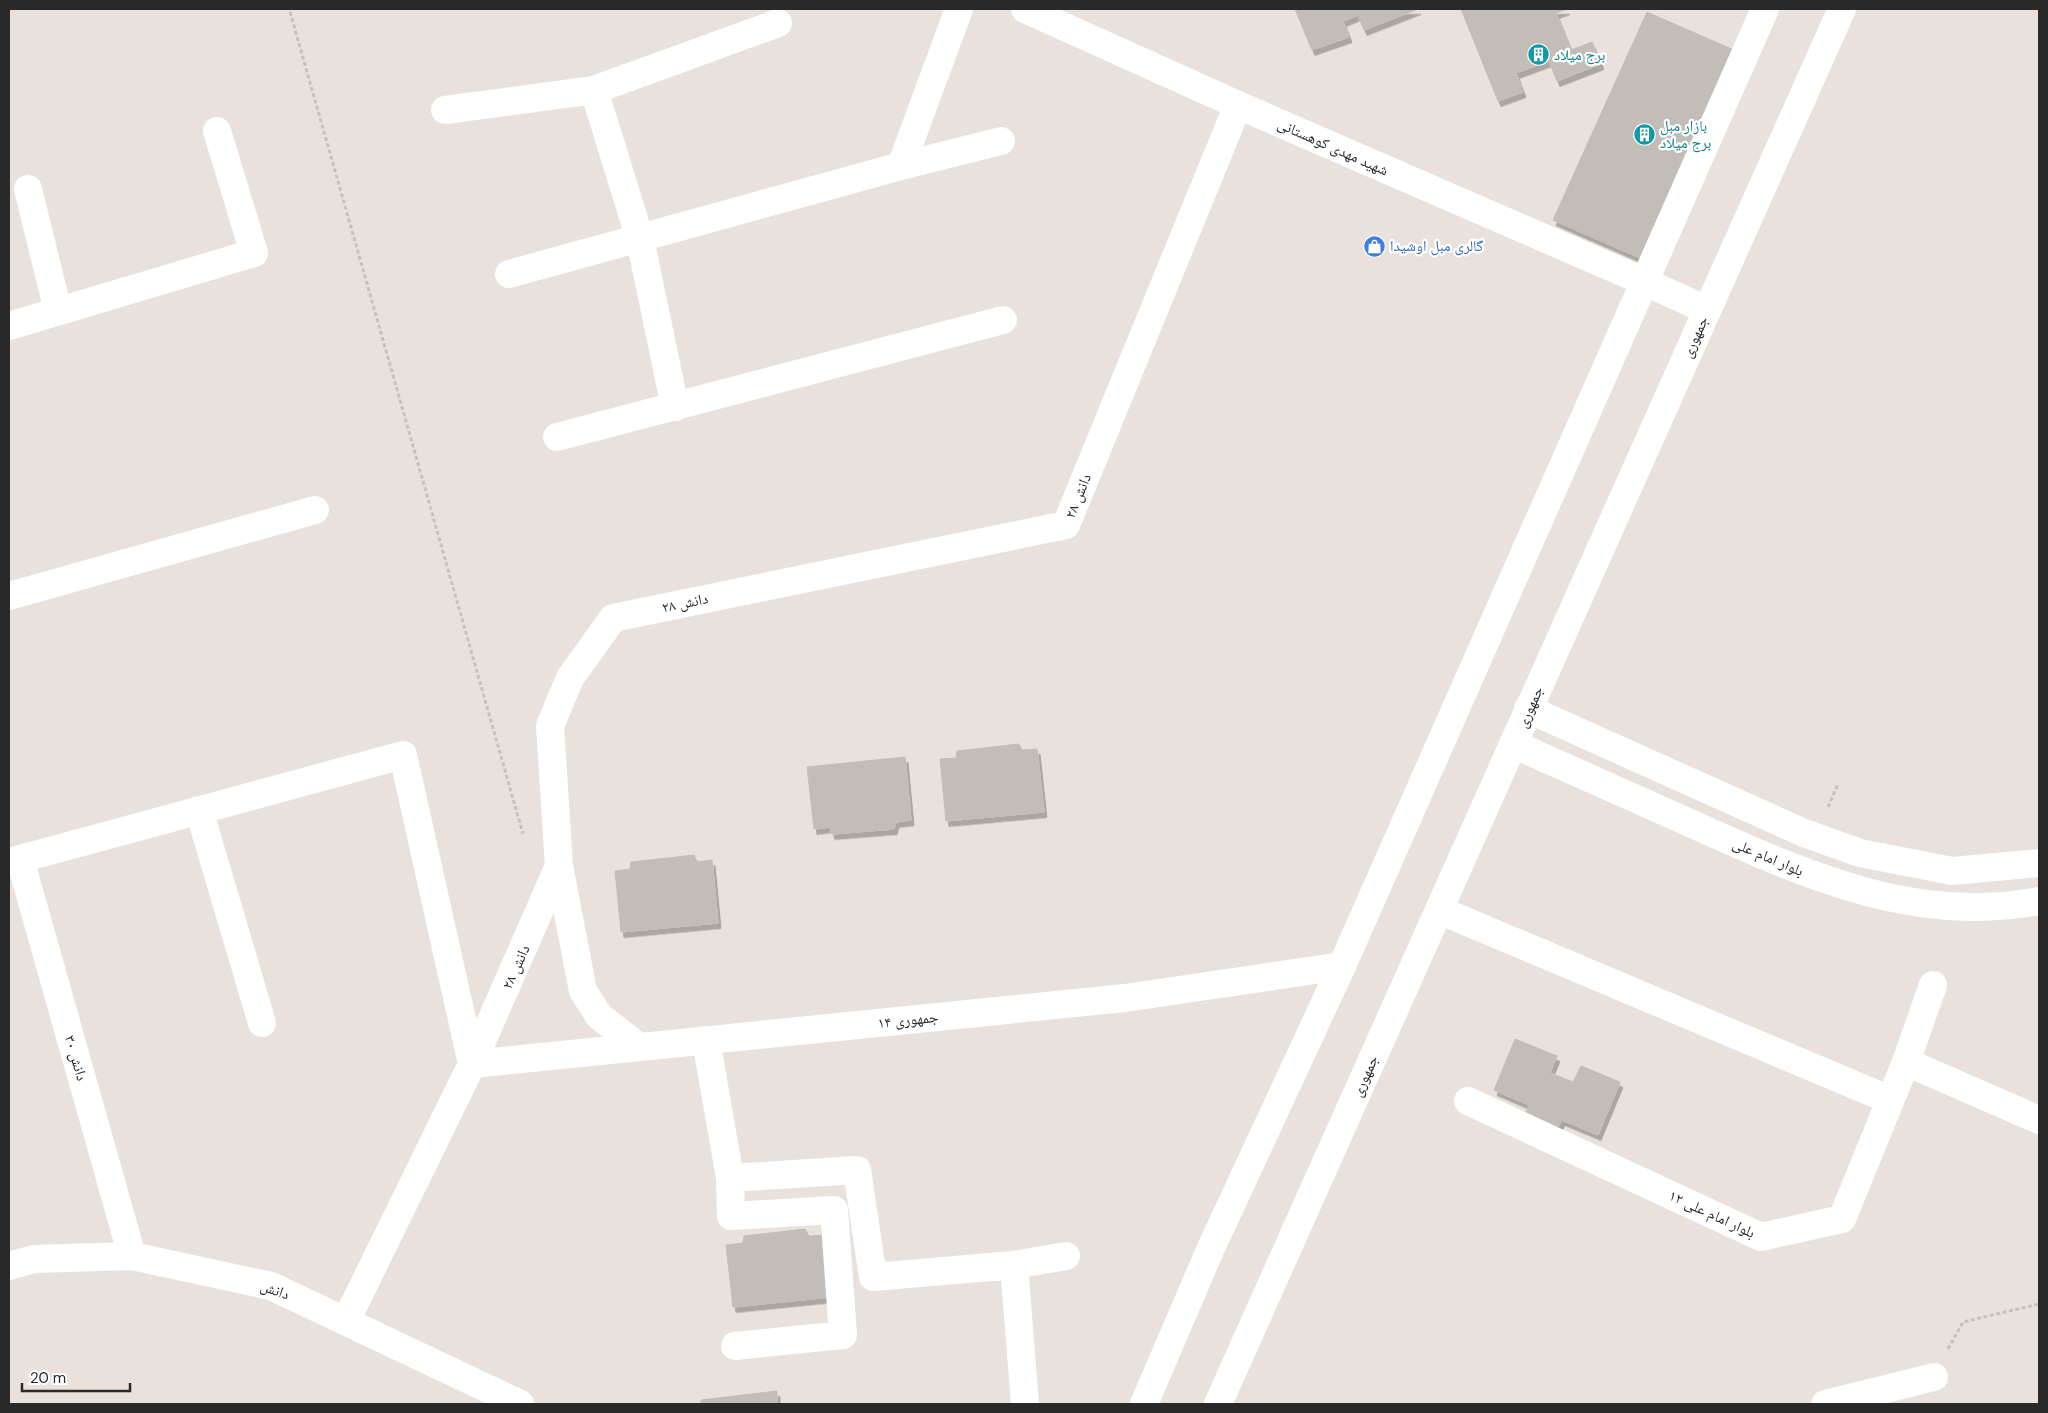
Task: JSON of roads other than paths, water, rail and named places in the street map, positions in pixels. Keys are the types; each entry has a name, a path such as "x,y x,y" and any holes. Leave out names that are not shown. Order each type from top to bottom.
{"street":[{"path":"901,166 959,9"},
{"name":"شهید مهدی کوهستانی","path":"1025,9 1238,105 1707,310"},
{"path":"1144,1404 1211,1248 1342,966 1643,281 1765,9"},
{"name":"جمهوری","path":"1218,1404 1842,9"},
{"path":"445,110 594,90 778,24"},
{"path":"594,90 640,239 674,407"},
{"name":"دانش ۲۸","path":"346,1321 472,1064 560,866 550,726 570,678 612,618 1066,524 1238,105"},
{"path":"9,326 254,253 217,131"},
{"path":"509,274 901,166 1001,141"},
{"path":"28,189 58,311"},
{"path":"556,437 1003,320"},
{"path":"9,596 316,510"},
{"path":"1528,709 1804,834 1860,853 1952,871 2039,863"},
{"name":"بلوار امام علی","path":"1513,744 1790,868 1850,889 1950,908 2039,901"},
{"path":"14,861 403,755 472,1064"},
{"path":"199,810 262,1023"},
{"name":"دانش ۳۰","path":"14,861 132,1256"},
{"path":"560,866 582,992 599,1016 638,1047"},
{"path":"1439,910 1890,1100"},
{"name":"جمهوری ۱۴","path":"472,1064 1125,998 1342,966"},
{"name":"بلوار امام علی ۱۲","path":"1468,1101 1761,1237 1842,1218 1906,1062 1933,985"},
{"path":"706,1040 730,1178 731,1216 834,1210 843,1335 735,1346"},
{"path":"1906,1062 2039,1120"},
{"path":"730,1178 857,1170 873,1277 1014,1265 1066,1256"},
{"name":"دانش","path":"9,1266 34,1259 132,1256 270,1286 520,1404"},
{"path":"1014,1265 1026,1404"},
{"path":"1825,1404 1934,1377"}],"place":[{"name":"برج میلاد","path":"1538,55"},
{"name":"بازار مبل برج میلاد","path":"1644,135"},
{"name":"گالری مبل اوشیدا","path":"1374,246"}]}
